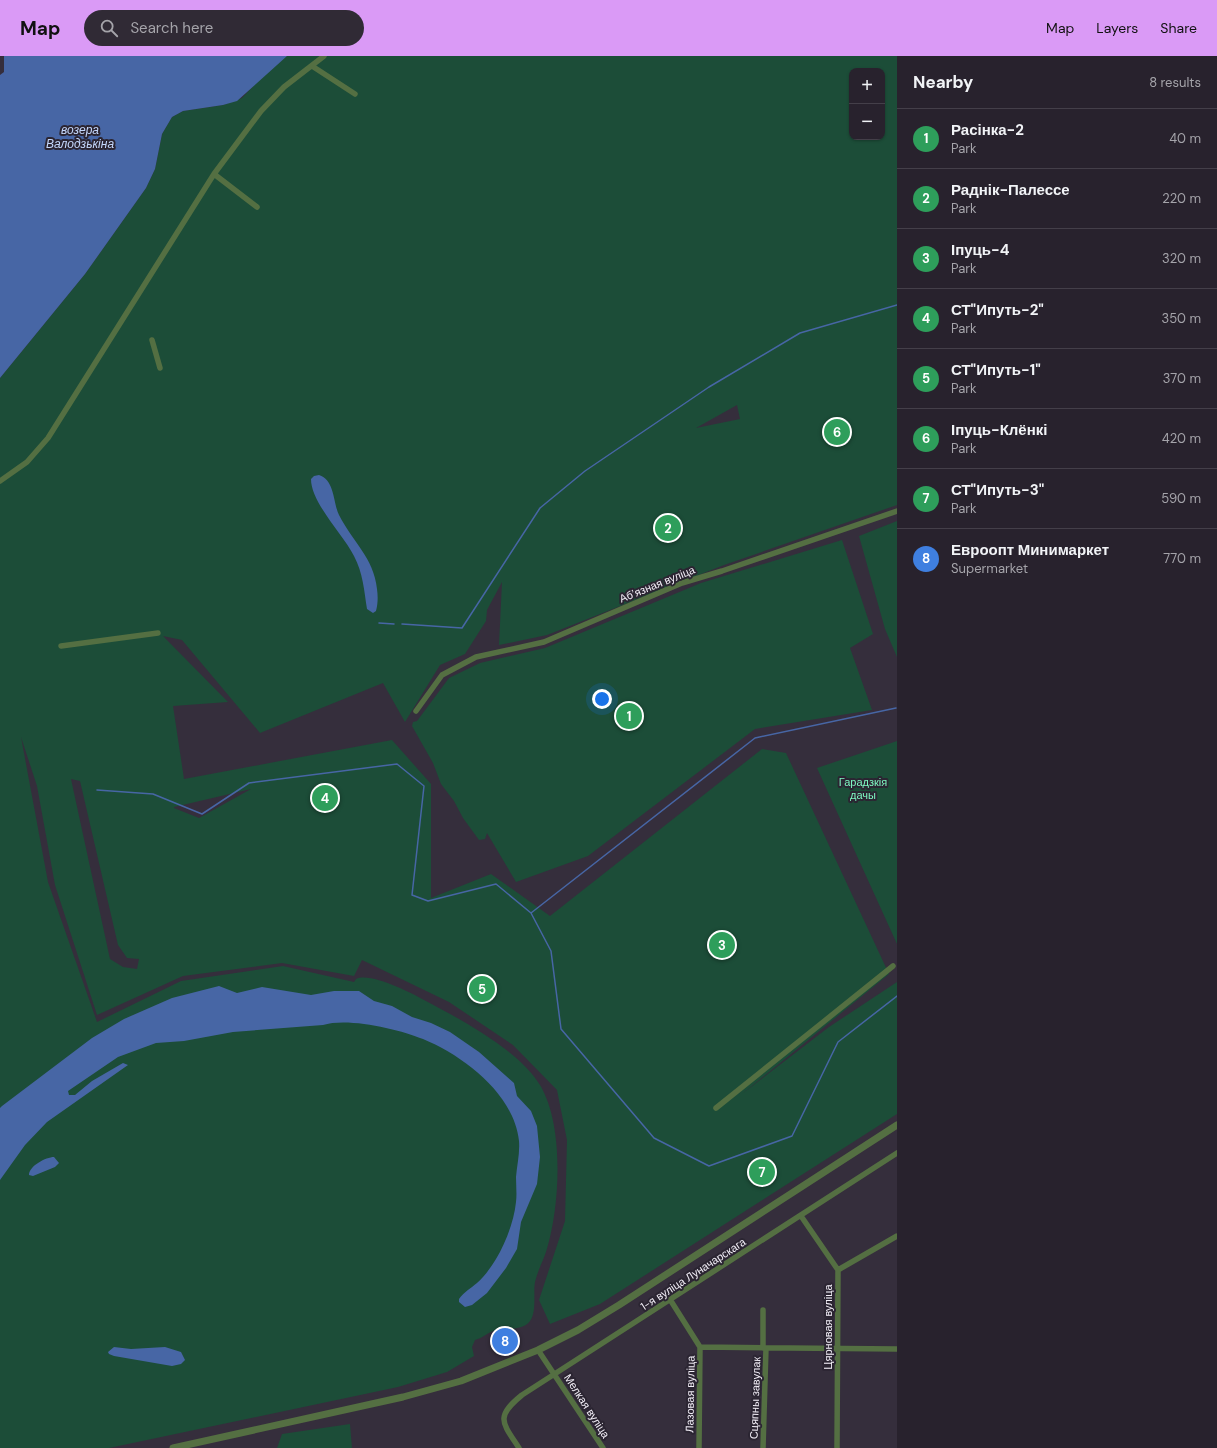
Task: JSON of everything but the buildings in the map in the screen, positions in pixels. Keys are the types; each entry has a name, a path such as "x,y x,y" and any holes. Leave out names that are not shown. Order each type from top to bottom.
{"street":[{"path":"0,481 27,462 48,438 214,174 261,112 284,87 324,56"},
{"path":"312,66 355,94"},
{"path":"214,174 257,207"},
{"path":"152,340 160,368"},
{"name":"Абʼязная вуліца","path":"416,711 442,675 476,657 544,642 682,582 897,511"},
{"path":"61,646 158,633"},
{"path":"716,1108 893,966"},
{"path":"174,1448 434,1390 485,1373 538,1350 578,1330 612,1309 897,1125"},
{"name":"1-я вуліца Луначарскага","path":"519,1448 505,1426 504,1416 510,1405 897,1153"},
{"name":"Цярновая вуліца","path":"801,1216 838,1270 837,1448"},
{"path":"838,1270 897,1236"},
{"name":"Лазовая вуліца","path":"671,1301 700,1347 699,1448"},
{"name":"Сцяпны завулак","path":"763,1310 765,1348 763,1448"},
{"path":"700,1347 897,1349"},
{"name":"Мелкая вуліца","path":"538,1350 603,1448"}],"green space":[{"path":"287,56 897,56 897,505 724,565 547,635 499,645 502,582 487,610 486,621 465,654 440,665 405,722 383,683 260,733 182,640 163,636 228,702 173,706 184,779 392,740 431,784 431,898 491,874 550,916 762,749 786,753 889,974 742,1094 829,1027 897,982 897,1114 600,1304 550,1324 539,1300 565,1221 567,1140 557,1090 513,1045 449,1002 362,960 354,976 282,963 183,976 97,1015 55,885 37,786 21,737 48,882 97,1022 181,981 283,966 354,982 356,979 371,978 391,984 454,1016 488,1036 518,1060 530,1072 540,1085 548,1102 553,1121 558,1164 552,1227 547,1250 534,1286 534,1307 530,1321 519,1328 496,1330 475,1340 472,1347 474,1356 447,1372 398,1387 109,1448 0,1448 0,378 85,274 146,188 155,169 162,134 172,117 183,111 223,105 242,98 262,77","holes":["737,405 740,419 696,428","71,779 80,781 118,945 127,958 139,959 137,969 123,967 110,959","251,789 199,818 174,808 174,807"]},
{"path":"897,521 897,657 885,629 859,536"},
{"path":"842,540 873,634 850,648 872,710 755,729 588,856 516,882 487,833 485,839 479,840 463,818 454,801 441,784 433,763 412,726 413,722 417,721 449,678 480,663 545,648 701,583"},
{"name":"Гарадзкія дачы","path":"897,741 897,944 817,768"},
{"path":"350,1424 352,1448 277,1448 282,1434"}],"water":[{"name":"возера Валодзькіна","path":"4,56 287,56 237,101 223,105 183,111 172,117 162,134 155,169 146,188 85,274 0,378 0,75 4,72"},
{"path":"319,475 328,482 331,487 339,515 372,568 378,597 376,611 373,613 367,609 364,588 357,562 349,547 328,518 312,488 311,479 314,476"},
{"path":"219,986 237,993 262,987 311,995 334,991 359,991 374,1001 392,1006 412,1017 431,1023 450,1032 479,1052 514,1083 517,1096 531,1111 537,1126 540,1157 537,1184 521,1222 517,1249 506,1268 487,1293 472,1305 465,1307 459,1302 459,1299 465,1292 480,1280 492,1265 503,1246 509,1231 516,1202 516,1177 519,1150 519,1141 515,1124 508,1108 497,1093 470,1066 439,1046 401,1031 373,1025 345,1022 233,1032 184,1041 156,1043 118,1057 68,1091 69,1095 75,1095 92,1081 123,1063 128,1065 47,1122 25,1145 0,1180 0,1108 2,1106 92,1038 124,1019 172,998"},
{"path":"54,1157 59,1163 55,1167 33,1176 29,1175 35,1165"},
{"path":"114,1347 131,1349 165,1347 181,1352 185,1360 181,1364 172,1366 114,1356 108,1352"}],"waterway":[{"path":"402,624 462,628 540,508 585,471 709,387 800,333 897,305"},
{"path":"379,623 394,624"},
{"path":"531,913 755,738 896,708"},
{"path":"97,790 153,794 202,814 249,783 397,764 424,786 412,895 428,901 496,884 531,913 551,951 561,1029 654,1138 709,1166 792,1136 838,1042 897,996"}],"place":[{"name":"Іпуць-Клёнкі","path":"837,432"},
{"name":"Раднік-Палессе","path":"668,528"},
{"name":"Расінка-2","path":"629,716"},
{"name":"СТ\"Ипуть-2\"","path":"325,798"},
{"name":"Іпуць-4","path":"722,945"},
{"name":"СТ\"Ипуть-1\"","path":"482,989"},
{"name":"СТ\"Ипуть-3\"","path":"762,1172"},
{"name":"Евроопт Минимаркет","path":"505,1341"}]}
